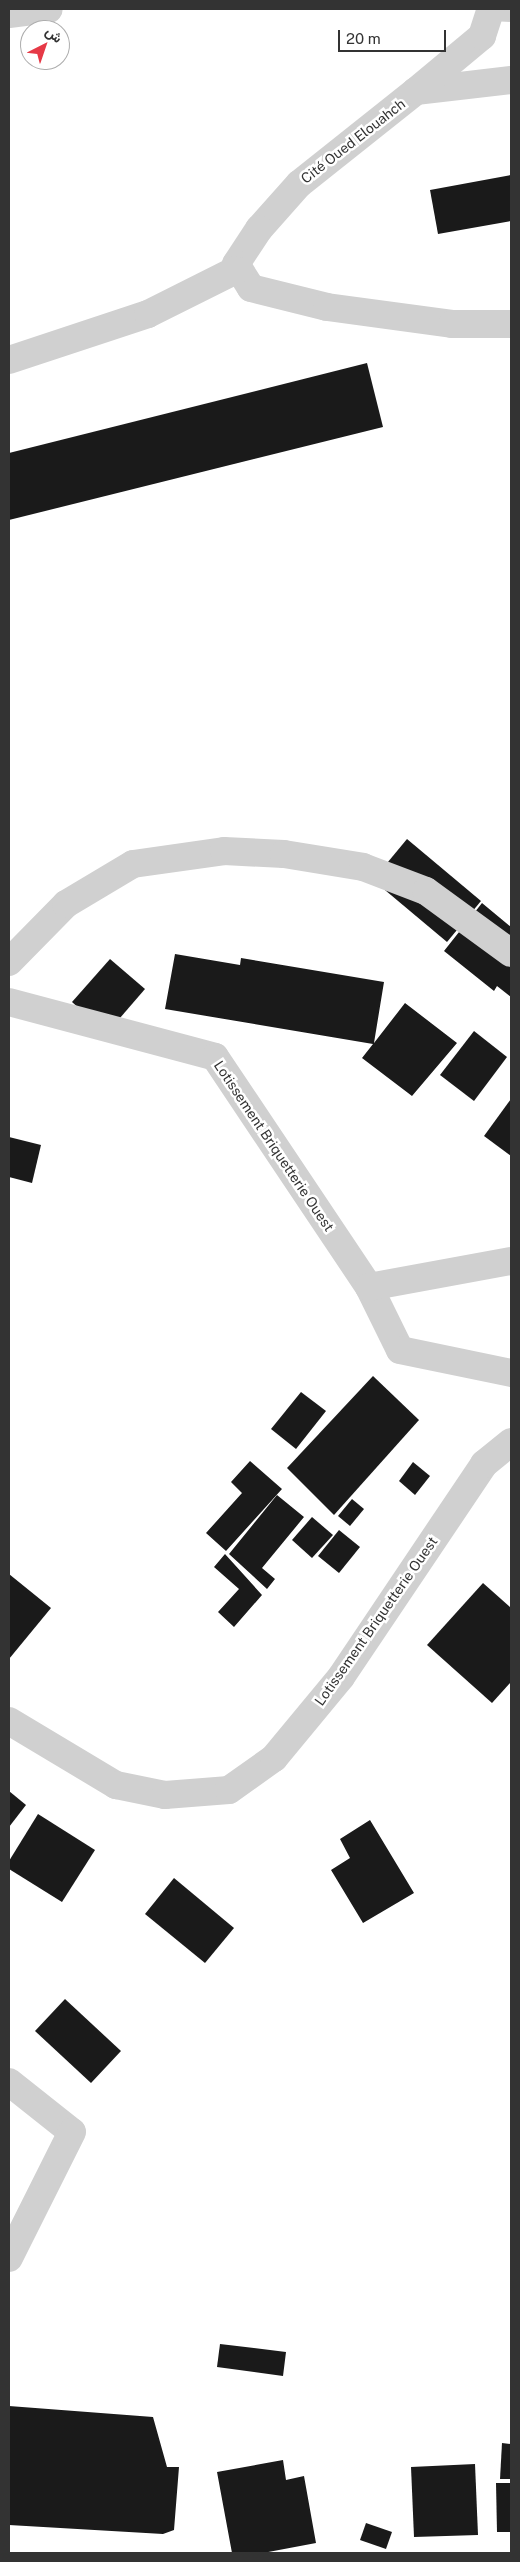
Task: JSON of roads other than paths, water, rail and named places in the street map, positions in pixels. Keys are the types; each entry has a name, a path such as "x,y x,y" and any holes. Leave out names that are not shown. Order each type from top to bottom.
{"street":[{"path":"9,14 49,9"},
{"path":"416,91 482,36 498,10"},
{"name":"Cité Oued Elouahch","path":"236,270 259,228 299,184 416,91 511,80"},
{"path":"9,360 148,314 236,270 251,288 327,307 452,324 511,324"},
{"path":"9,962 66,904 133,864 224,852 284,854 363,867 426,891 511,952"},
{"name":"Lotissement Briquetterie Ouest","path":"9,1002 215,1057 369,1287 400,1350 511,1373"},
{"path":"369,1287 511,1261"},
{"name":"Lotissement Briquetterie Ouest","path":"9,1721 116,1785 166,1795 229,1790 274,1758 335,1684 484,1464 511,1442"},
{"path":"9,2082 72,2132 9,2258"}]}
